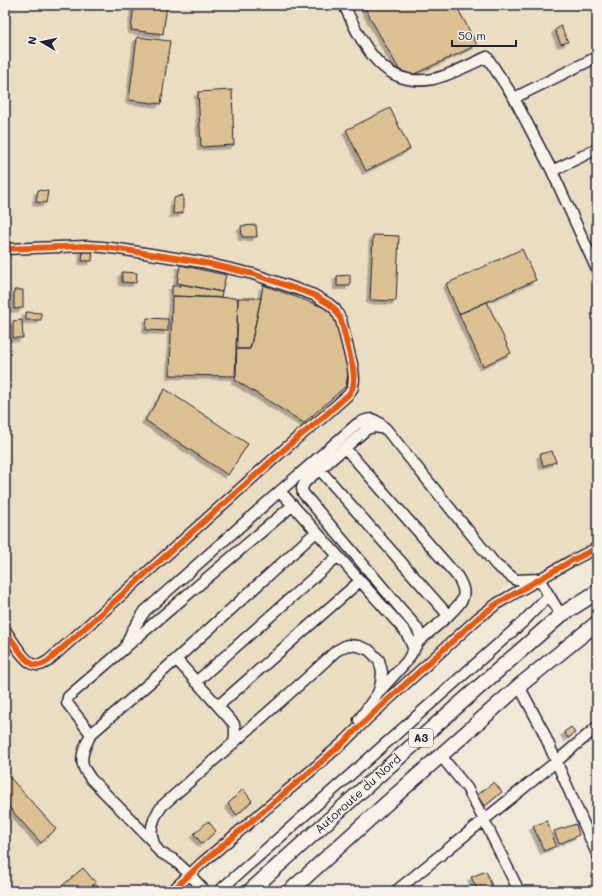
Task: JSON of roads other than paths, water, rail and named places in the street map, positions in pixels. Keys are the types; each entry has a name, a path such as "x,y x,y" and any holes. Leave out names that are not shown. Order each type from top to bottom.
{"highway":[{"name":"Autoroute du Nord","path":"250,891 371,782 561,615 597,592"},
{"name":"A3","path":"294,889 519,686 597,623"}],"street":[{"path":"344,5 371,56 381,66 399,77 410,80 434,79 487,57 514,98 552,171 597,270"},
{"path":"514,98 597,57"},
{"path":"552,171 597,149"},
{"path":"5,249 86,246 119,249 201,262 253,274 296,288 314,295 335,309 341,320 353,368 354,379 353,387 349,394 296,439 48,661 36,665 29,662 5,630"},
{"path":"125,648 132,631 145,611 280,490 357,424 365,419 374,419 386,429 496,565 516,580 539,579"},
{"path":"346,740 378,693 407,661 416,646 420,635 417,628 303,493 302,488 305,482 366,429 375,427 386,429"},
{"path":"345,448 457,576 462,584 464,592 463,599 457,607 416,646"},
{"path":"320,470 448,615"},
{"path":"280,490 405,631 416,646"},
{"path":"91,734 67,703 68,697 293,505"},
{"path":"205,891 190,874 158,850 153,842 91,779 84,767 83,758 85,748 91,734 316,532"},
{"path":"172,891 346,740 368,718 478,618 498,603 571,561 597,548"},
{"path":"196,682 338,556"},
{"path":"539,579 561,615"},
{"path":"218,706 360,581"},
{"path":"219,891 523,622 549,596"},
{"path":"153,842 153,820 162,806 308,677 336,650 347,645 358,646 369,650 379,660 382,672 378,693"},
{"path":"176,659 234,724 236,729 234,743"},
{"path":"519,686 557,761 597,854"},
{"path":"396,891 557,761 597,726"},
{"path":"441,756 467,788 519,891"}]}
